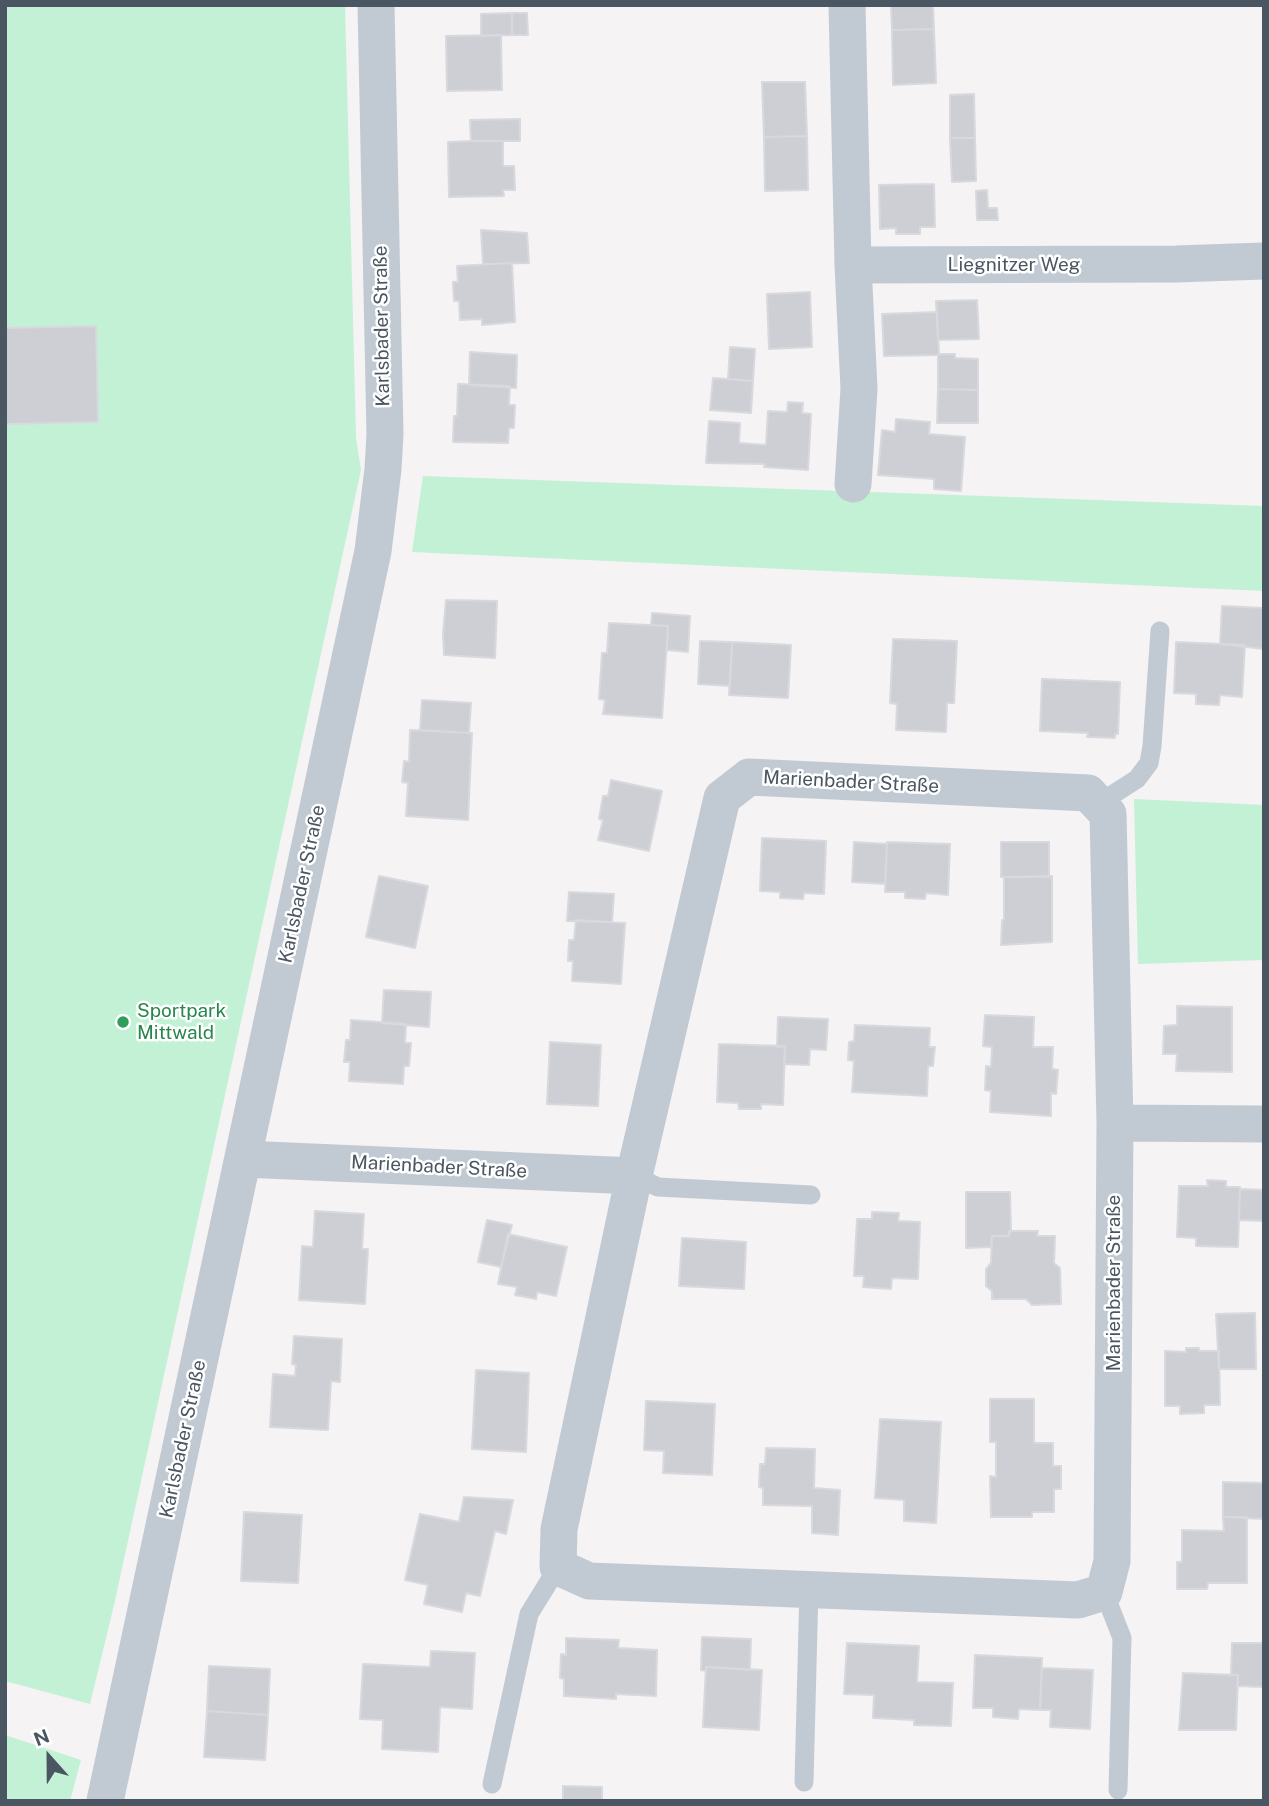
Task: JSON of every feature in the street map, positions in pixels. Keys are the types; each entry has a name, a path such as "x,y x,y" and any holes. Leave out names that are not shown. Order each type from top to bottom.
{"street":[{"name":"Karlsbader Straße","path":"105,1801 373,551 384,434 376,5"},
{"path":"847,5 853,265 859,389 853,484"},
{"name":"Liegnitzer Weg","path":"853,265 1176,264 1264,261"},
{"name":"Marienbader Straße","path":"558,1567 559,1529 634,1176 722,798 749,777 1088,793 1108,814 1115,1122 1112,1561 1104,1592"},
{"path":"1115,1122 1264,1124"},
{"name":"Marienbader Straße","path":"243,1159 634,1176"},
{"path":"558,1567 590,1581 1078,1600 1104,1592"}],"lane":[{"path":"1098,804 1137,779 1149,763 1153,746 1160,631"},
{"path":"634,1176 658,1187 811,1195"},
{"path":"492,1784 529,1614 558,1567"},
{"path":"804,1782 809,1588"},
{"path":"1104,1592 1122,1638 1118,1790"}],"green space":[{"name":"Sportpark Mittwald","path":"5,5 345,5 356,438 361,470 114,1605 90,1704 5,1681"},
{"path":"423,476 1264,506 1264,591 412,552"},
{"path":"1134,799 1264,805 1264,960 1138,964"},
{"path":"5,1735 81,1760 70,1801 5,1801"}],"building":[{"path":"891,5 933,5 934,29 892,30"},
{"path":"512,13 527,13 528,35 512,35"},
{"path":"512,13 512,35 481,36 481,14"},
{"path":"934,29 936,83 893,85 892,30"},
{"path":"501,35 502,90 447,91 446,36"},
{"path":"762,82 805,82 807,136 764,137"},
{"path":"974,94 975,138 950,138 950,95"},
{"path":"520,119 520,141 471,141 470,120"},
{"path":"807,136 808,190 765,191 764,137"},
{"path":"950,138 975,138 976,181 952,182"},
{"path":"503,141 503,166 514,166 515,190 503,190 504,196 449,197 448,142"},
{"path":"934,184 935,227 920,227 920,234 896,234 896,228 880,229 879,185"},
{"path":"987,190 988,208 997,208 998,220 977,220 976,191"},
{"path":"481,230 527,233 529,263 483,264"},
{"path":"512,263 515,322 482,325 482,319 460,320 459,301 454,301 453,282 458,282 457,266"},
{"path":"810,292 812,347 769,349 767,294"},
{"path":"977,300 979,339 938,340 936,301"},
{"path":"937,312 939,355 884,356 882,314"},
{"path":"96,326 98,422 5,424 5,328"},
{"path":"730,347 755,349 753,381 728,379"},
{"path":"470,352 517,355 516,388 469,385"},
{"path":"938,354 955,354 955,358 978,359 978,390 938,389"},
{"path":"713,378 753,381 751,413 710,410"},
{"path":"458,384 510,386 509,405 515,405 514,428 509,428 508,443 453,442"},
{"path":"938,389 978,390 978,423 937,423"},
{"path":"788,402 803,403 802,413 811,414 808,470 764,467 765,464 706,463 709,421 740,423 739,443 766,445 768,411 787,412"},
{"path":"896,419 930,422 929,434 965,437 961,491 934,489 934,479 878,475 882,430 895,432"},
{"path":"446,600 497,601 495,658 444,655"},
{"path":"1222,606 1264,608 1264,649 1220,644"},
{"path":"652,613 690,616 688,652 667,650 668,626 651,625"},
{"path":"609,623 668,626 662,718 603,714 605,700 599,699 602,653 607,653"},
{"path":"893,639 957,641 954,703 947,703 946,732 896,730 897,704 890,703"},
{"path":"700,641 732,642 730,686 698,684"},
{"path":"732,642 791,645 788,698 729,695"},
{"path":"1176,642 1245,645 1242,697 1220,695 1219,705 1196,704 1196,694 1174,693"},
{"path":"1042,679 1120,682 1118,734 1115,734 1115,738 1087,737 1088,733 1040,731"},
{"path":"422,700 471,703 469,733 420,730"},
{"path":"410,730 472,733 468,820 406,816 408,783 402,782 404,761 409,762"},
{"path":"611,780 662,791 649,851 598,840 603,820 599,819 603,796 608,796"},
{"path":"762,838 826,841 824,894 804,893 803,899 780,898 780,892 760,891"},
{"path":"854,842 887,844 885,884 852,882"},
{"path":"887,842 950,844 948,895 926,893 925,899 905,898 905,892 885,892"},
{"path":"1001,842 1049,842 1049,877 1001,877"},
{"path":"379,876 428,886 415,948 366,937"},
{"path":"1052,876 1052,942 1001,945 1004,877"},
{"path":"569,892 614,894 612,922 567,921"},
{"path":"576,920 625,923 621,984 572,981 573,961 568,961 569,940 574,940"},
{"path":"384,990 431,992 429,1027 382,1023"},
{"path":"1177,1006 1232,1007 1232,1072 1176,1071 1177,1054 1163,1054 1164,1026 1177,1025"},
{"path":"985,1015 1034,1017 1033,1047 1053,1047 1052,1069 1058,1070 1056,1094 1051,1093 1051,1116 990,1112 991,1091 985,1090 986,1066 991,1067 992,1047 983,1046"},
{"path":"778,1017 828,1019 826,1050 810,1049 809,1065 784,1064 785,1046 777,1047"},
{"path":"351,1020 406,1024 405,1043 411,1043 409,1066 404,1066 403,1084 349,1081 350,1062 344,1062 346,1040 350,1040"},
{"path":"855,1025 930,1028 929,1047 935,1047 933,1066 928,1066 927,1096 852,1092 854,1061 848,1060 849,1042 854,1041"},
{"path":"550,1042 601,1045 598,1106 547,1104"},
{"path":"719,1044 785,1046 783,1105 761,1104 761,1109 739,1109 738,1103 717,1102"},
{"path":"1207,1180 1226,1181 1226,1187 1240,1187 1238,1247 1196,1246 1196,1238 1177,1237 1179,1186 1208,1186"},
{"path":"1240,1189 1264,1190 1264,1221 1239,1220"},
{"path":"966,1192 1010,1192 1009,1236 992,1236 991,1247 966,1248"},
{"path":"315,1211 364,1214 362,1249 368,1249 365,1304 299,1300 302,1246 313,1247"},
{"path":"872,1212 899,1213 898,1221 920,1222 918,1279 892,1278 891,1289 863,1287 864,1276 854,1276 857,1219 872,1219"},
{"path":"487,1220 512,1225 501,1267 478,1262"},
{"path":"1009,1231 1038,1231 1037,1236 1055,1236 1054,1263 1060,1268 1061,1304 1032,1305 1026,1299 992,1299 992,1291 986,1286 986,1269 991,1263 992,1236 1009,1236"},
{"path":"508,1234 567,1247 556,1296 537,1292 536,1299 515,1295 517,1287 498,1284"},
{"path":"682,1238 746,1242 744,1289 679,1286"},
{"path":"1255,1313 1256,1369 1219,1369 1216,1314"},
{"path":"294,1336 342,1339 340,1382 331,1381 328,1430 270,1427 273,1374 295,1376 296,1365 292,1364"},
{"path":"1186,1348 1219,1351 1220,1405 1204,1405 1204,1413 1180,1414 1180,1406 1165,1406 1165,1351 1186,1352"},
{"path":"476,1370 529,1373 526,1452 472,1449"},
{"path":"990,1399 1034,1399 1034,1443 1053,1443 1053,1466 1061,1466 1061,1489 1054,1489 1054,1512 1032,1512 1032,1517 991,1517 990,1476 996,1477 996,1442 990,1442"},
{"path":"646,1401 715,1404 712,1475 663,1473 664,1451 644,1450"},
{"path":"880,1419 941,1422 936,1523 904,1521 904,1500 875,1498"},
{"path":"766,1448 815,1449 814,1488 840,1490 838,1535 812,1533 812,1506 763,1505 763,1488 759,1487 760,1464 765,1464"},
{"path":"1223,1482 1264,1483 1264,1519 1223,1517"},
{"path":"464,1497 513,1500 506,1534 495,1531 480,1596 466,1593 462,1612 424,1604 428,1585 405,1580 420,1514 459,1522"},
{"path":"244,1512 302,1515 298,1583 241,1581"},
{"path":"1223,1517 1247,1517 1247,1583 1208,1583 1207,1589 1177,1589 1177,1562 1182,1562 1182,1530 1224,1531"},
{"path":"702,1637 751,1639 750,1670 706,1667 706,1671 701,1670"},
{"path":"566,1638 619,1640 618,1648 657,1650 656,1696 616,1694 616,1699 564,1696 564,1679 560,1678 561,1654 566,1655"},
{"path":"847,1643 919,1646 917,1682 953,1683 951,1726 914,1725 914,1720 873,1718 874,1695 844,1694"},
{"path":"1232,1643 1264,1643 1264,1687 1237,1686 1238,1675 1231,1675"},
{"path":"431,1651 475,1653 472,1709 440,1707 438,1752 382,1749 383,1720 360,1719 363,1664 430,1667"},
{"path":"975,1655 1042,1658 1040,1710 1019,1709 1018,1719 993,1717 993,1708 973,1708"},
{"path":"209,1666 270,1669 268,1715 207,1711"},
{"path":"706,1667 762,1670 759,1730 703,1727"},
{"path":"1042,1668 1093,1670 1090,1729 1050,1727 1051,1710 1040,1710"},
{"path":"1183,1673 1238,1675 1236,1730 1179,1730"},
{"path":"207,1711 268,1715 265,1760 204,1757"},
{"path":"563,1786 602,1787 602,1801 563,1801"}],"place":[{"name":"Sportpark Mittwald","path":"123,1022"}]}
